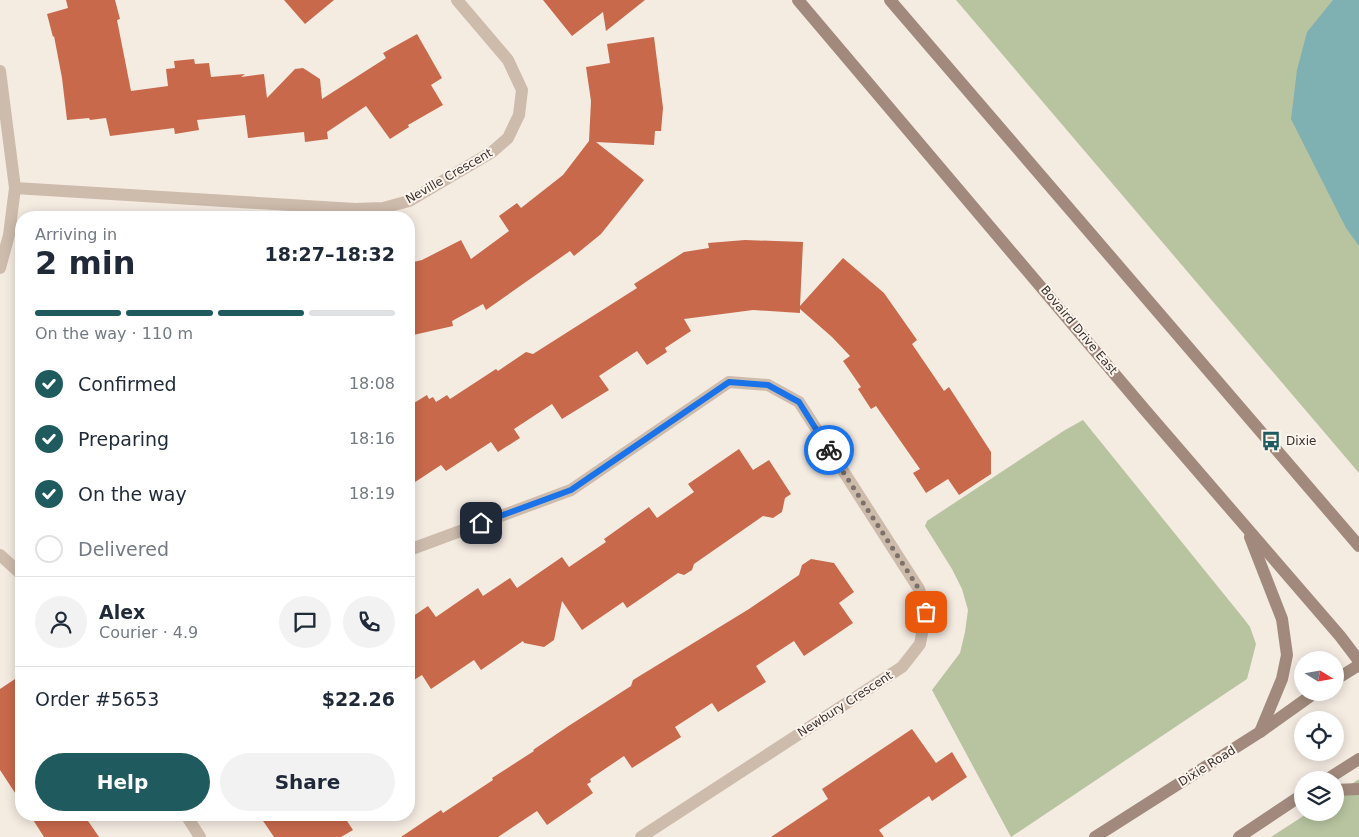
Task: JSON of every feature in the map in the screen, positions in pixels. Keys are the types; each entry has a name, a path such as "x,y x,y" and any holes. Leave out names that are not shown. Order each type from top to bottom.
{"main road":[{"name":"Bovaird Drive East","path":"798,0 1340,636 1359,661"},
{"path":"890,0 1359,546"},
{"path":"1342,526 1359,533"},
{"path":"1246,528 1282,619 1287,655 1282,679 1260,732"},
{"path":"1344,674 1359,665"},
{"name":"Dixie Road","path":"1095,837 1260,732 1303,701"},
{"path":"1340,771 1359,758"},
{"path":"1344,790 1359,789"},
{"path":"1239,837 1294,801"}],"street":[{"name":"Neville Crescent","path":"15,188 355,209 383,208 409,201 492,152 508,138 519,115 522,90 508,60 457,0"},
{"path":"0,71 15,188 9,235 0,268"},
{"name":"Newbury Crescent","path":"415,548 571,490 729,382 768,385 799,402 919,589 926,612 920,644 902,667 641,837"},
{"path":"0,555 15,569"},
{"path":"190,821 200,837"}],"green space":[{"path":"956,0 1359,0 1359,473"},
{"path":"1083,420 1244,619 1250,627 1256,644 1247,679 1011,837 932,690 960,653 968,610 962,589 952,569 925,526 927,521"},
{"path":"1359,779 1359,837 1271,837 1296,821 1344,821 1344,789"}],"water":[{"path":"1333,0 1359,0 1359,246 1346,228 1291,119 1297,70 1307,32"}],"building":[{"path":"66,0 115,0 120,19 117,20 131,91 168,86 166,69 175,68 174,61 194,59 195,64 209,63 211,77 245,74 241,77 264,74 267,98 295,69 303,68 320,79 322,99 386,58 383,53 417,34 442,78 431,85 443,105 408,125 409,127 390,139 366,106 327,132 328,139 305,142 304,132 248,138 245,115 197,120 199,130 175,134 174,128 110,136 106,118 67,120 62,78 54,36 47,14 68,8"},
{"path":"284,0 334,0 305,24"},
{"path":"543,0 645,0 606,31 603,12 572,36"},
{"path":"654,37 663,108 661,131 655,131 654,145 596,142 644,180 601,234 574,256 570,251 486,310 483,304 452,321 453,326 415,335 415,262 422,260 461,240 471,259 509,231 499,216 517,203 521,208 563,175 589,141 591,101 586,67 610,63 607,44"},
{"path":"745,240 803,242 800,306 843,258 884,293 917,340 912,344 944,391 949,387 991,452 991,474 959,495 948,479 926,493 913,473 920,469 876,406 871,409 858,389 861,387 843,361 850,356 832,337 800,309 800,313 753,310 684,319 691,331 665,348 667,352 647,365 637,351 599,376 609,390 562,419 552,404 514,429 520,438 498,452 491,442 446,471 441,465 415,482 415,402 427,395 429,399 433,397 436,402 447,395 450,399 526,352 533,354 637,288 634,284 684,252 709,248 708,243"},
{"path":"739,449 753,470 769,460 791,494 785,498 782,512 773,518 763,516 694,564 692,570 684,575 678,573 627,608 623,602 582,630 562,601 554,640 544,647 524,643 523,641 481,670 474,660 431,689 422,675 415,679 415,615 428,606 436,617 478,588 483,596 510,578 517,588 562,557 569,567 606,542 604,539 649,507 657,518 694,492 688,484"},
{"path":"811,559 834,563 854,592 839,603 853,623 831,638 804,656 794,641 756,666 766,682 718,712 712,703 675,727 681,737 632,768 624,756 590,779 591,782 587,784 593,793 547,825 537,811 498,837 401,837 441,810 443,813 493,780 492,778 533,750 631,686 633,680 749,609 799,575 802,565"},
{"path":"15,679 15,793 0,770 0,689"},
{"path":"912,729 936,763 952,752 967,777 932,801 929,796 879,830 884,837 771,837 828,799 822,789"},
{"path":"34,821 88,821 99,837 44,837"},
{"path":"263,821 347,821 353,830 341,837 274,837"}],"way so far":[{"path":"829,450 919,589 926,612"}],"place":[{"name":"Dixie","path":"1271,441"}],"route":[{"path":"481,523 571,490 729,382 768,385 799,402 829,450"}]}
